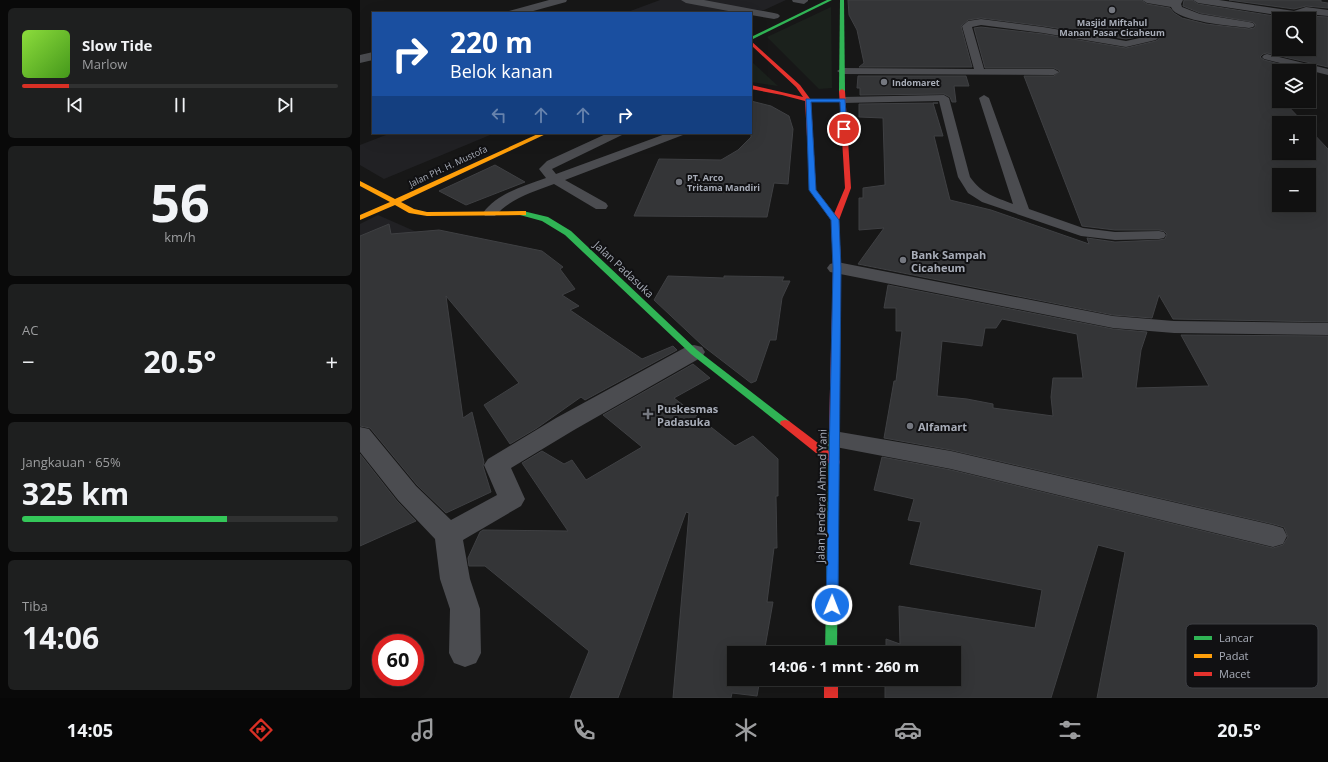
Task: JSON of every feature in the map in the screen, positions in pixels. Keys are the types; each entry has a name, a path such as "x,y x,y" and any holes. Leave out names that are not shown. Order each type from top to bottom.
{"main road":[{"path":"752,39 830,0"},
{"name":"Jalan Jenderal Ahmad Yani","path":"832,646 837,268 835,220 848,188 839,100 842,71 842,0"},
{"path":"758,23 777,14"},
{"path":"752,41 811,100 813,190 835,220"},
{"path":"752,87 811,100"},
{"name":"Jalan PH. H. Mustofa","path":"360,218 542,134"},
{"name":"Jalan Padasuka","path":"360,183 412,212 427,214 524,213 545,219 568,233 694,352 834,451"},
{"path":"367,200 392,189"},
{"path":"831,686 831,698"}],"street":[{"path":"517,12 562,0"},
{"path":"686,0 777,14"},
{"path":"1147,0 1177,2 1177,9 1180,12 1194,16 1249,25"},
{"path":"1198,0 1288,14 1296,14 1306,10 1328,13"},
{"path":"360,60 372,56"},
{"path":"837,268 1113,322 1174,327 1328,329"},
{"path":"448,535 512,499 497,465 565,424 694,352"},
{"path":"360,435 407,493 448,535 455,579 466,609 465,653"},
{"path":"834,451 951,460 1273,536"}],"lane":[{"path":"980,72 967,26 971,23 981,22 1043,30 1126,44 1153,38"},
{"path":"1267,57 1328,72"},
{"path":"842,71 1054,72"},
{"path":"839,100 944,98 964,177 973,190 987,199 1081,232 1116,236 1159,235"},
{"path":"984,98 1023,212"},
{"path":"601,206 553,178 545,169 547,166 616,134"},
{"path":"490,213 498,204 512,196 553,178 676,134"}],"shaded area":[{"path":"660,0 786,0 752,16 752,12 628,12"},
{"path":"831,7 832,88 819,89 767,37"},
{"path":"752,62 778,86 752,82"},
{"path":"388,134 493,134 384,179 360,165 360,145"},
{"path":"378,215 428,237 360,261 360,224"}],"building":[{"path":"848,0 1141,0 1147,4 1170,8 1174,13 1182,18 1206,24 1249,29 1254,28 1256,25 1253,22 1200,13 1183,6 1184,0 1192,0 1198,4 1272,16 1272,54 1267,53 1260,57 1264,60 1279,64 1272,64 1272,108 1290,108 1297,116 1272,116 1272,160 1316,160 1316,136 1328,149 1328,322 1173,319 1159,295 1152,318 1113,315 858,264 884,228 859,230 859,198 863,198 863,188 885,185 883,118 859,117 859,104 933,103 943,136 934,136 950,200 991,210 1089,244 1087,238 1115,242 1159,240 1165,239 1167,234 1164,231 1159,230 1115,230 1082,226 1024,76 1054,76 1060,71 1054,68 985,68 974,28 981,27 1043,34 1126,48 1156,41 1159,37 1153,34 1126,39 981,18 968,20 961,26 972,67 859,67 864,63 857,30 849,15"},
{"path":"1229,0 1321,0 1321,2 1328,3 1328,8 1306,6 1294,9"},
{"path":"1316,16 1328,17 1328,67 1280,56 1316,56"},
{"path":"858,76 966,76 969,86 954,86 956,102 952,102 950,97 944,94 860,95 860,88 857,88"},
{"path":"752,101 771,106 789,116 793,129 788,184 774,183 767,217 634,216 659,159 721,160 738,150 751,137"},
{"path":"495,165 525,182 466,205 439,191"},
{"path":"389,224 391,234 439,230 542,251 563,267 560,269 575,289 562,295 579,306 570,310 642,359 673,346 677,350 585,400 581,397 537,428 510,444 484,405 519,383 446,296 463,418 472,412 484,462 483,466 491,492 446,513 417,485 370,428 360,426 360,236"},
{"path":"668,276 724,278 724,276 784,277 782,281 790,281 782,298 776,340 770,340 756,381 751,383 703,346 654,300"},
{"path":"888,285 1113,329 1147,332 1141,350 1136,388 1209,386 1181,335 1328,336 1328,698 1097,698 1125,552 1098,545 1051,698 885,698 885,686 961,686 961,646 886,646 886,639 900,644 899,606 1035,628 1042,590 910,564 921,522 908,520 914,499 874,490 882,457 951,470 1273,548 1283,545 1288,537 1284,527 1273,524 951,450 884,438 894,381 896,381 902,331 896,331 896,308 884,308","holes":["1002,319 1077,334 1083,378 1053,378 1051,397 1053,416 993,408 993,404 967,399 937,396 942,341 982,346 985,328 996,328"]},
{"path":"693,364 710,378 674,398 735,446 753,436 778,459 778,496 776,496 777,548 774,548 767,602 773,602 765,646 727,646 727,686 759,686 757,696 732,693 731,698 673,698 689,513 686,512 618,698 570,698 589,651 485,566 469,566 468,558 480,532 483,530 568,531 522,463 542,451 564,464 572,460 586,480 642,447 603,415"},
{"path":"360,454 397,501 416,521 360,546"}],"traffic: fast":[{"path":"752,39 830,0"},
{"path":"842,0 842,91"},
{"path":"523,213 545,219 568,233 694,352 785,423"},
{"path":"831,646 834,429"}],"traffic: slow":[{"path":"360,218 543,134"},
{"path":"360,183 412,211 427,214 523,213"}],"traffic: jam":[{"path":"752,43 798,86 808,100 813,190 835,220"},
{"path":"752,87 783,93 808,100"},
{"path":"834,429 837,268 835,220 848,188 842,91"},
{"path":"785,423 835,462"},
{"path":"831,686 831,698"}],"place":[{"name":"Masjid Miftahul Manan Pasar Cicaheum","path":"1112,10"},
{"name":"Indomaret","path":"884,82"},
{"name":"PT. Arco Tritama Mandiri","path":"679,182"},
{"name":"Bank Sampah Cicaheum","path":"903,260"},
{"name":"Puskesmas Padasuka","path":"648,414"},
{"name":"Alfamart","path":"910,426"}],"route":[{"path":"832,605 837,268 835,220 813,190 808,100 842,100 844,129"}]}
